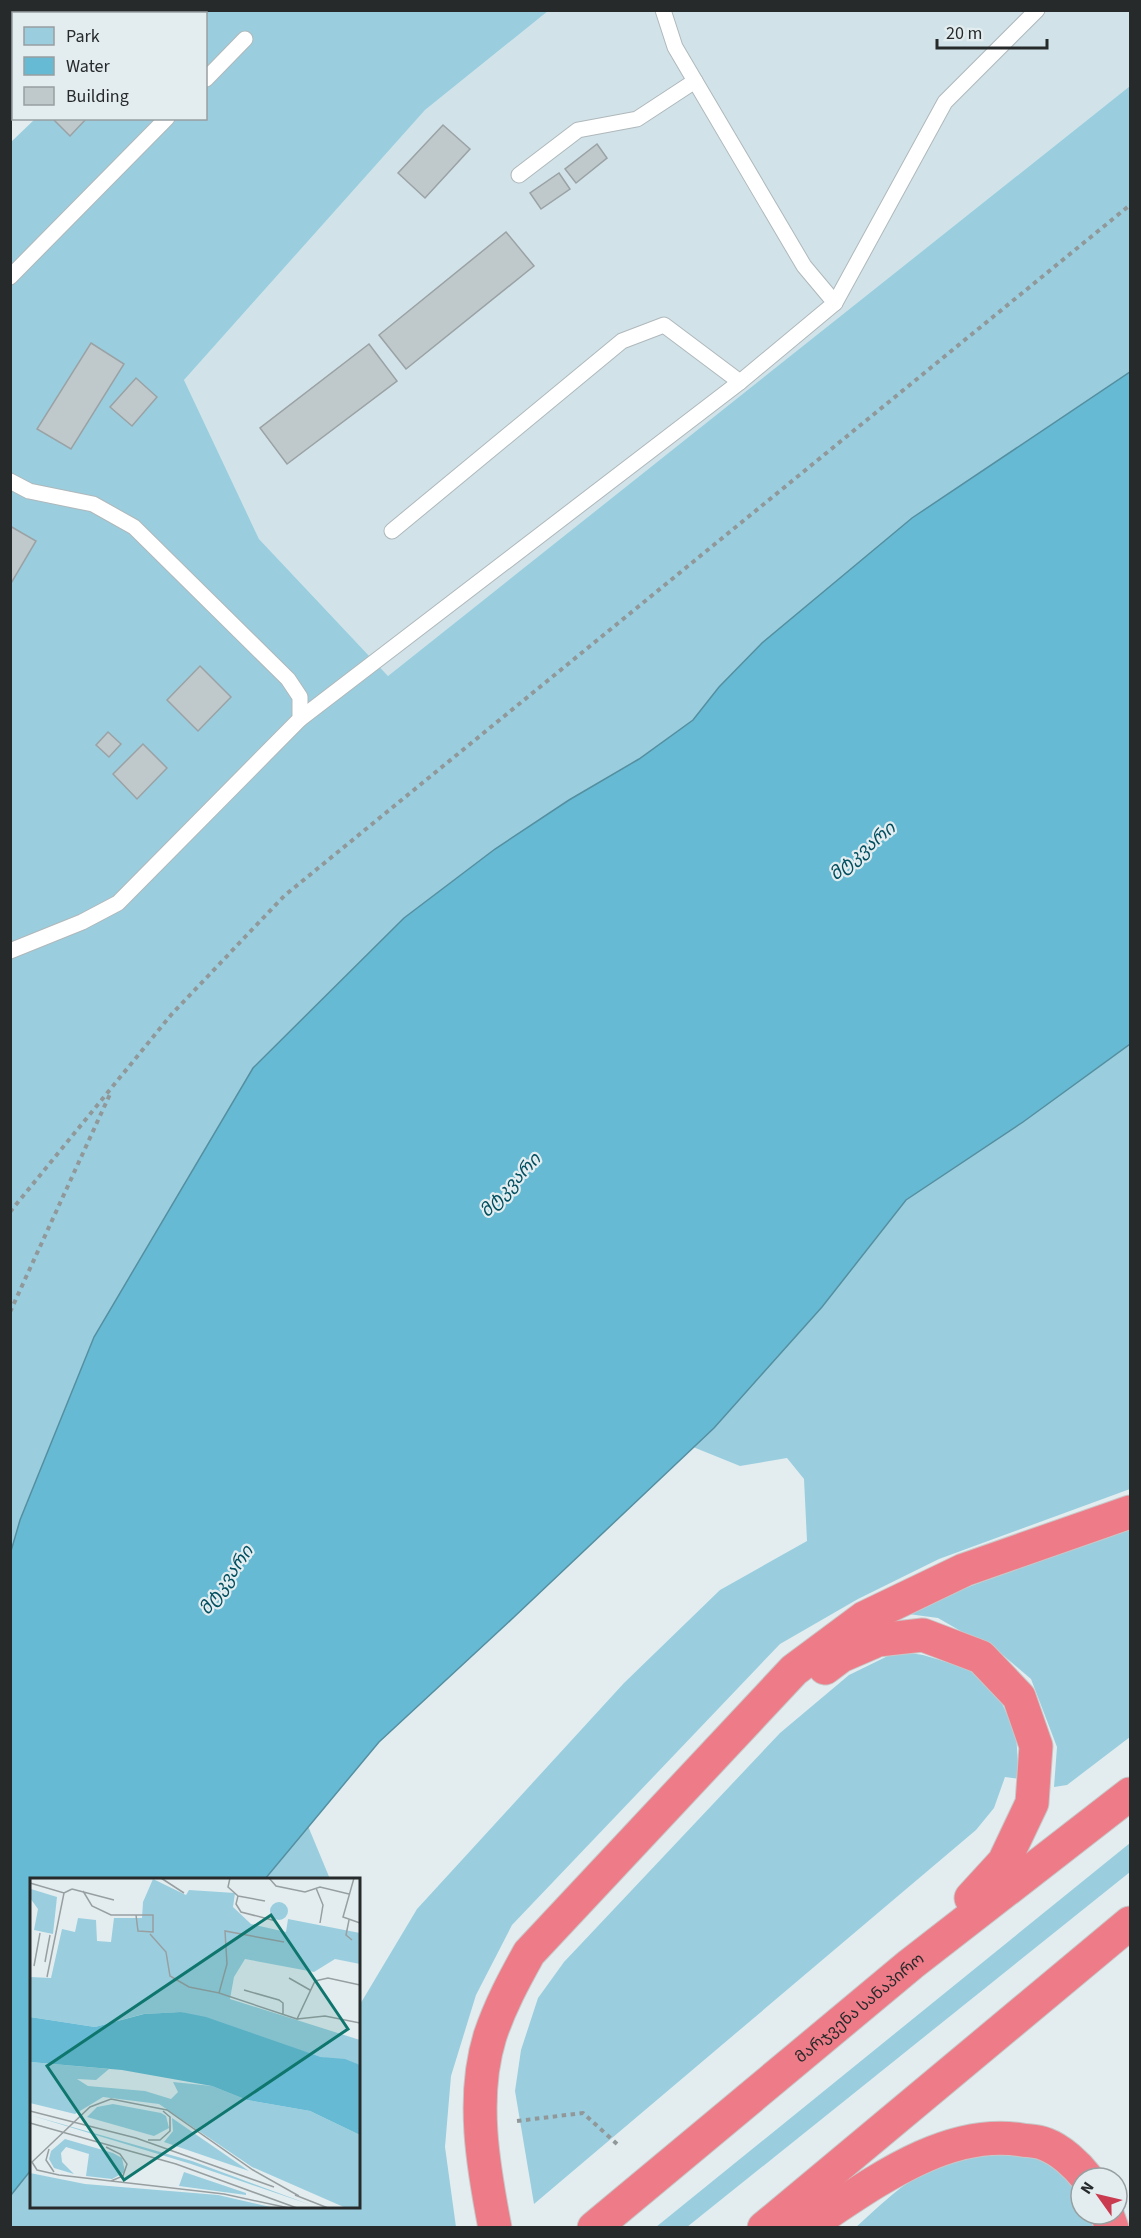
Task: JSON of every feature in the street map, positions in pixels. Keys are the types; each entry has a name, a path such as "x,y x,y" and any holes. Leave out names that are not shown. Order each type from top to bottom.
{"highway":[{"path":"495,2228 486,2183 481,2138 482,2075 490,2038 504,1998 529,1953 794,1670 864,1618 964,1570 1131,1512"},
{"path":"746,1721 841,1656 878,1640 923,1635 981,1658 1019,1697 1036,1746 1032,1803 1004,1862 911,1964"},
{"name":"მარჯვენა სანაპირო","path":"594,2228 911,1964 1131,1794"},
{"path":"764,2228 1131,1923"},
{"path":"805,2228 896,2169 949,2146 1001,2137 1045,2144 1078,2166"}],"lane":[{"path":"663,10 675,47 694,81 804,266 835,303"},
{"path":"10,951 82,922 118,903 300,718 740,382 835,303 945,102 1037,10"},
{"path":"207,78 245,39"},
{"path":"519,175 578,130 637,119 694,81"},
{"path":"10,277 165,120"},
{"path":"392,531 622,340 664,325 740,382"},
{"path":"10,481 29,491 93,504 134,527 288,679 300,697 300,718"}],"path":[{"path":"10,1212 171,1015 284,896 1131,205"},
{"path":"10,1312 113,1086"},
{"path":"515,2121 583,2113 617,2145"}],"shaded area":[{"path":"548,11 1130,11 1130,86 388,676 259,539 184,380 425,110"}],"green space":[{"path":"548,11 425,110 184,380 259,539 388,676 1130,86 1130,372 912,518 762,643 719,687 693,720 639,759 495,849 404,918 253,1068 94,1337 20,1520 11,1551 11,142 34,120 207,120 207,12 148,12"},
{"path":"1130,1044 1130,1489 939,1559 858,1599 780,1644 512,1925 476,1995 451,2076 445,2147 456,2227 11,2228 11,2195 30,2171 30,2208 360,2208 360,2004 417,1909 624,1683 720,1590 807,1541 804,1479 787,1458 740,1466 693,1447 714,1427 822,1307 906,1200 1023,1122"},
{"path":"1130,1528 1130,1737 1067,1785 1054,1787 1057,1747 1031,1679 1004,1656 938,1618 908,1614 908,1609"},
{"path":"898,1651 923,1655 967,1668 996,1691 1016,1733 1019,1779 1005,1777 994,1808 976,1830 534,2204 515,2091 521,2050 538,1998 564,1962 780,1733 849,1675"},
{"path":"308,1826 330,1878 267,1878"},
{"path":"1130,1843 1130,1872 687,2227 656,2227"},
{"path":"1043,2151 1069,2172 1069,2226 1101,2226 1102,2228 855,2228 899,2189 919,2176 957,2161 1000,2154"}],"water":[{"name":"მტკვარი","path":"1130,372 1130,1044 1023,1122 906,1200 822,1307 714,1428 379,1742 266,1878 30,1878 30,2171 11,2195 11,1551 20,1520 94,1337 253,1068 404,918 495,849 569,800 639,759 693,720 719,687 762,643 912,518"}],"building":[{"path":"164,10 209,10 207,13 163,12"},
{"path":"54,120 85,120 70,136"},
{"path":"443,125 470,149 425,198 398,173"},
{"path":"597,144 607,158 576,183 565,169"},
{"path":"559,173 570,189 541,209 530,193"},
{"path":"506,232 534,266 406,369 379,335"},
{"path":"91,343 124,364 71,449 37,429"},
{"path":"369,344 397,381 287,464 260,428"},
{"path":"136,378 157,397 132,426 110,407"},
{"path":"10,526 36,541 10,585"},
{"path":"200,666 231,697 198,731 167,700"},
{"path":"108,732 121,744 109,757 96,745"},
{"path":"143,744 167,768 137,799 113,774"}]}
